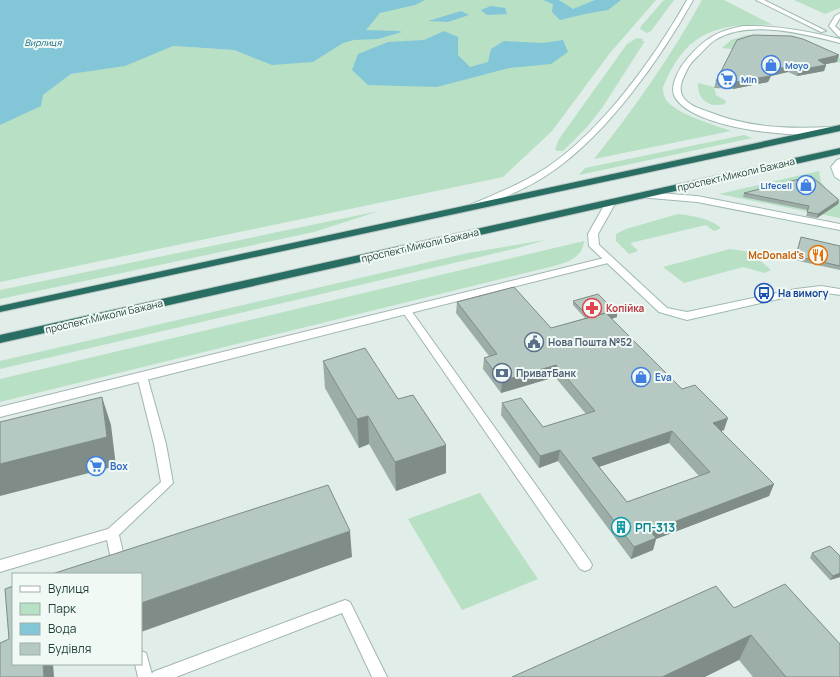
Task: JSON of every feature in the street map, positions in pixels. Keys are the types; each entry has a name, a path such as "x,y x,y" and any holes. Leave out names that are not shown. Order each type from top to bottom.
{"highway":[{"path":"0,309 837,129"},
{"name":"проспект Миколи Бажана","path":"0,339 840,151"}],"street":[{"path":"469,208 522,186 549,170 585,141 619,103 680,18 690,0"},
{"path":"759,0 840,40"},
{"path":"840,15 837,17 832,26 840,35"},
{"path":"837,129 791,131 751,129 719,120 697,111 679,97 677,91 678,82 686,63 706,43 724,32 749,28 783,29 840,40"},
{"path":"840,162 836,167 840,177"},
{"path":"642,195 697,199 840,227"},
{"path":"611,202 592,234 594,246 663,310 687,316 796,292 821,289 840,292"},
{"path":"0,412 608,260"}],"lane":[{"path":"407,311 585,565"},
{"path":"0,566 112,533 167,483 160,444 142,376"},
{"path":"112,533 121,573"},
{"path":"158,677 345,606 380,677"},
{"path":"142,663 145,677"}],"green space":[{"path":"410,0 656,0 610,53 552,131 503,177 0,282 0,122 43,95 71,74 109,68 173,46 234,50 252,57 376,18 380,13"},
{"path":"664,0 674,0 651,31 647,33 640,29 641,26"},
{"path":"702,0 724,0 773,25 735,26 706,34 693,42 682,53 672,68 663,87 666,99 673,107 698,119 731,131 594,159 651,82 678,41"},
{"path":"794,0 840,0 840,8 825,14"},
{"path":"747,35 796,37 840,58 840,63 836,61 722,48 731,40"},
{"path":"637,38 645,41 602,108 587,127 563,151 557,151 555,149 559,139 627,44"},
{"path":"698,83 714,87 716,95 726,101 725,104 714,105 705,101 698,89"},
{"path":"744,135 752,138 579,175 585,168"},
{"path":"819,171 821,182 832,196 840,201 840,218 719,194"},
{"path":"379,211 314,232 0,299 0,290"},
{"path":"678,214 706,220 721,228 714,231 706,225 630,243 638,251 629,254 616,241 616,234 626,229"},
{"path":"545,240 518,248 0,369 0,361 468,253"},
{"path":"584,241 583,247 578,255 569,261 554,266 0,402 0,379"},
{"path":"730,249 750,252 771,270 765,273 743,267 684,283 663,267"},
{"path":"480,493 538,579 462,610 408,519"}],"water":[{"name":"Вирлиця","path":"0,0 425,0 415,5 380,13 366,30 402,32 378,39 354,40 343,43 313,62 272,65 234,50 173,46 125,66 71,74 43,95 41,106 0,125"},
{"path":"543,0 559,0 573,9 595,0 621,0 608,10 560,20 552,12 553,4"},
{"path":"491,6 505,8 507,14 487,15 481,10"},
{"path":"461,11 469,15 448,22 428,21"},
{"path":"444,31 458,37 458,55 470,67 488,62 491,49 504,41 543,43 563,40 568,52 551,64 509,68 437,87 368,85 352,70 358,54 388,42 424,40"}],"building":[{"path":"753,35 791,36 803,39 839,55 818,60 826,65 799,70 790,66 772,70 770,76 735,82 716,81 737,40"},
{"path":"811,176 839,200 818,214 807,212 809,206 744,193"},
{"name":"McDonald's","path":"801,237 840,246 840,266 796,256"},
{"path":"514,287 551,328 606,313 682,389 695,385 728,418 713,423 774,484 650,531 656,538 634,547 560,450 540,456 502,403 521,398 543,427 595,411 556,365 502,381 484,358 497,354 457,302","holes":["672,431 710,472 627,502 592,458"]},
{"name":"Копійка","path":"598,294 617,313 609,315 606,313 589,317 573,301"},
{"path":"365,348 398,399 413,395 446,445 395,462 368,416 357,419 323,361"},
{"path":"102,397 107,437 0,464 0,422"},
{"path":"328,485 350,531 142,603 142,573 55,573"},
{"path":"830,546 840,556 840,573 833,576 812,553"},
{"path":"785,584 840,644 840,677 786,677 751,635 662,677 512,677 716,586 734,608"},
{"path":"12,586 12,665 43,665 44,677 0,677 0,643 9,639 5,589"}],"place":[{"name":"Moyo","path":"771,65"},
{"name":"Min","path":"727,79"},
{"name":"Lifecell","path":"806,185"},
{"name":"McDonald's","path":"818,255"},
{"name":"На вимогу","path":"764,293"},
{"name":"Копійка","path":"592,308"},
{"name":"Нова Пошта №52","path":"534,342"},
{"name":"ПриватБанк","path":"502,373"},
{"name":"Eva","path":"641,377"},
{"name":"Box","path":"96,466"},
{"name":"РП-313","path":"621,527"}]}
